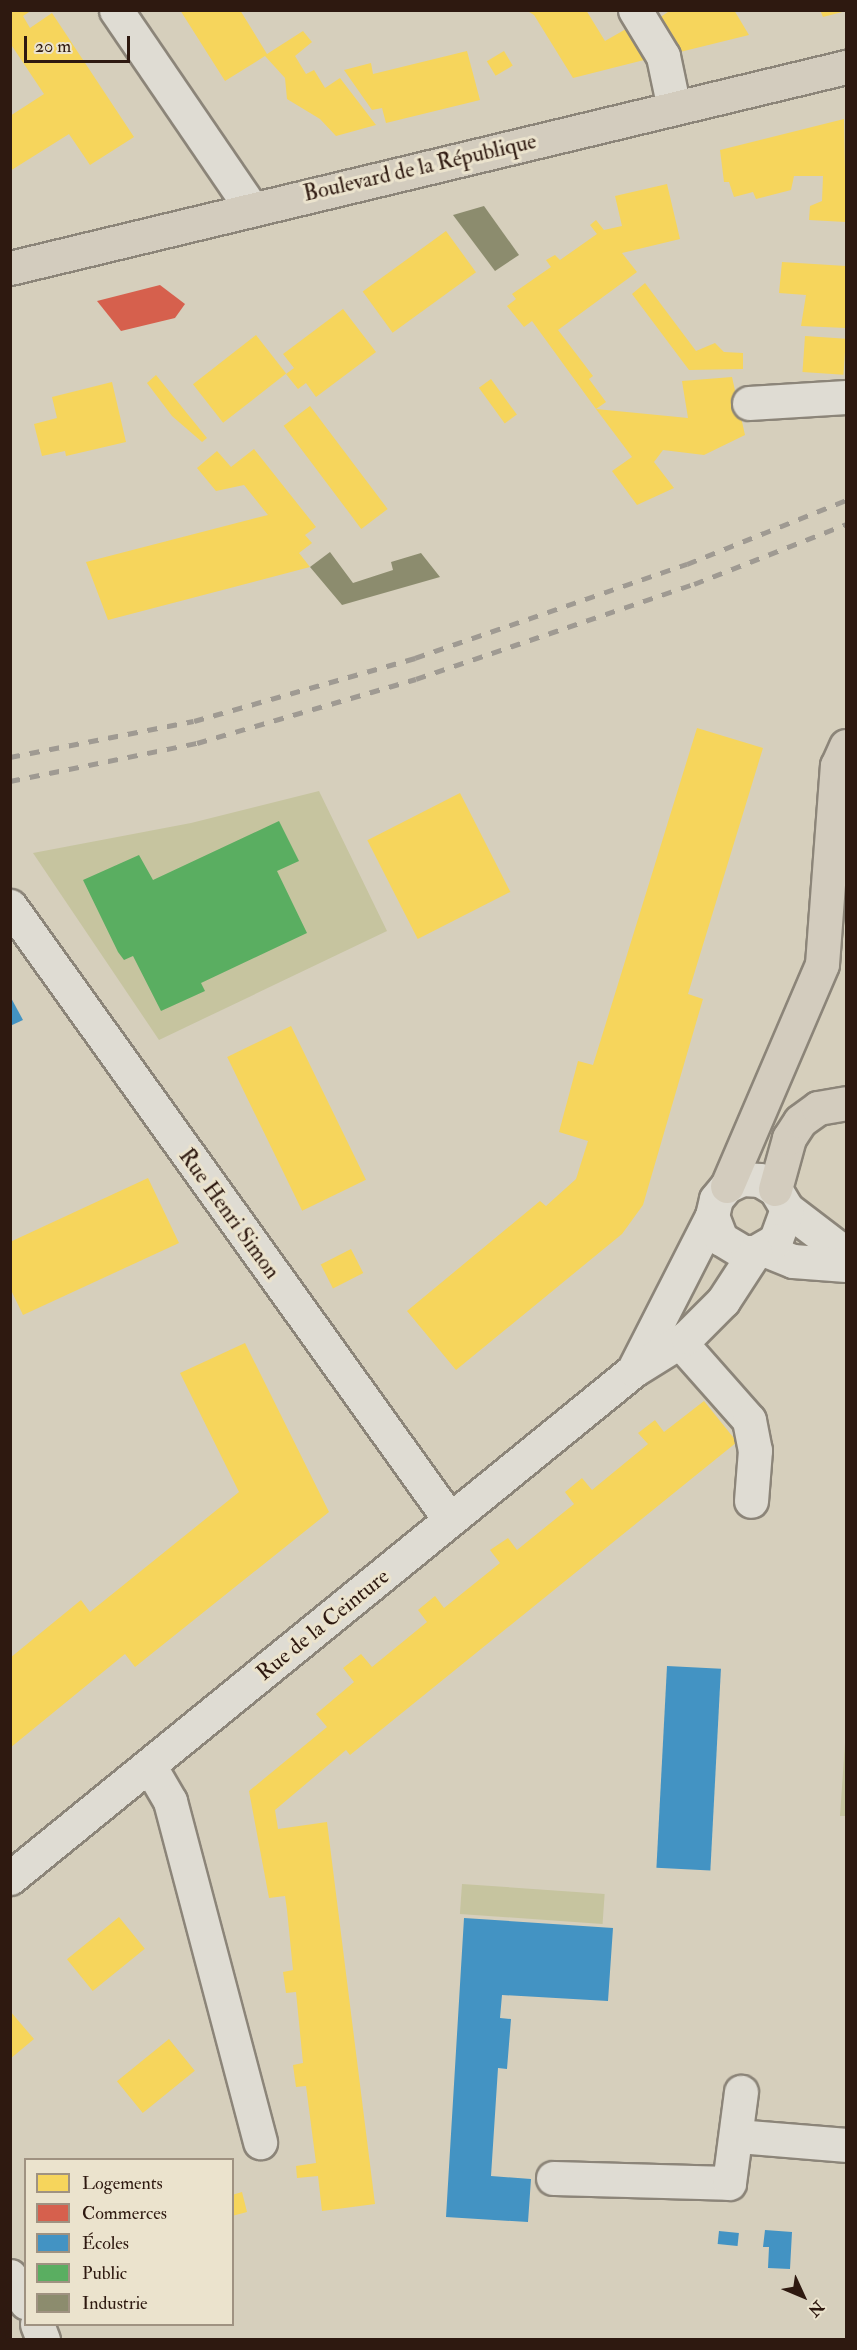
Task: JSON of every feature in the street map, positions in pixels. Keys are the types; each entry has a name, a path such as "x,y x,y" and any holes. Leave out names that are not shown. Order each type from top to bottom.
{"main road":[{"name":"Boulevard de la République","path":"10,268 251,208 674,108 841,72"},
{"path":"727,1185 822,964 837,766 846,746"},
{"path":"781,1199 789,1138 800,1121 818,1108 846,1103"}],"street":[{"path":"116,10 251,208"},
{"path":"635,10 663,56 674,108"},
{"path":"750,403 846,397"},
{"name":"Rue Henri Simon","path":"10,906 450,1520"},
{"path":"727,1185 742,1179 760,1180 846,1254"},
{"name":"Rue de la Ceinture","path":"634,1370 712,1216 716,1199 727,1185"},
{"name":"Rue de la Ceinture","path":"10,1878 634,1370 680,1342 723,1300 759,1250 776,1240 781,1199"},
{"path":"712,1216 721,1239 731,1248 759,1250 793,1261 846,1265"},
{"path":"680,1342 750,1420 755,1450 751,1501"},
{"path":"149,1765 170,1801 260,2142"},
{"path":"553,2178 729,2183 741,2092"},
{"path":"737,2136 846,2145"},
{"path":"10,2276 24,2300"},
{"path":"37,2326 43,2340"}],"shaded area":[{"path":"319,791 387,931 159,1040 33,853 191,823"},
{"path":"846,1729 846,1816 840,1816"},
{"path":"462,1884 605,1894 603,1924 460,1914"}],"building: Logements":[{"path":"10,10 32,10 23,16 30,28 52,13 134,137 90,165 69,134 10,171 10,116 44,94 10,43"},
{"path":"180,10 240,10 267,54 303,31 312,42 295,56 306,74 314,70 325,88 340,78 376,125 336,136 320,119 287,99 285,78 265,56 225,81"},
{"path":"526,10 586,10 605,41 626,29 648,59 573,78 534,15"},
{"path":"671,10 734,10 749,35 680,52 659,18"},
{"path":"820,10 846,10 846,11 823,17"},
{"path":"467,51 480,100 386,123 382,108 372,110 344,70 371,63 373,74"},
{"path":"504,51 513,66 496,76 487,61"},
{"path":"844,119 846,222 809,220 810,206 822,201 823,176 794,176 791,190 756,199 753,192 734,197 729,182 724,182 720,150"},
{"path":"667,184 680,239 622,253 637,272 558,330 593,376 589,379 606,402 596,409 532,321 524,327 507,306 516,299 512,294 551,267 546,260 555,255 560,260 597,234 590,225 596,220 604,230 622,226 615,196"},
{"path":"446,231 476,272 393,333 363,292"},
{"path":"782,262 846,266 846,328 801,326 806,295 779,293"},
{"path":"645,283 696,351 715,343 724,352 743,353 743,369 689,370 632,294"},
{"path":"343,309 376,352 316,397 306,383 298,389 286,374 294,368 283,354"},
{"path":"256,335 286,374 223,423 193,384"},
{"path":"805,336 846,339 843,375 802,372"},
{"path":"156,375 207,438 202,442 172,416 147,383"},
{"path":"732,377 745,435 704,455 663,450 654,462 674,488 637,505 612,471 632,457 596,409 688,418 682,381"},
{"path":"491,379 517,415 505,423 479,388"},
{"path":"112,382 126,442 66,456 65,451 42,456 34,424 57,418 52,397"},
{"path":"310,406 388,509 361,529 284,426"},
{"path":"254,449 316,527 305,535 312,543 299,553 310,567 108,620 86,562 268,515 244,485 216,491 197,468 217,451 231,467"},
{"path":"697,728 763,748 688,994 703,999 643,1205 622,1234 456,1370 407,1311 540,1201 546,1206 576,1179 588,1141 559,1132 578,1061 593,1065"},
{"path":"460,793 510,892 418,939 367,840"},
{"path":"291,1026 366,1180 302,1211 227,1057"},
{"path":"148,1178 179,1243 23,1315 10,1288 10,1242"},
{"path":"351,1249 363,1273 333,1288 321,1264"},
{"path":"245,1343 329,1512 135,1667 125,1654 10,1748 10,1658 81,1600 90,1612 239,1492 180,1373"},
{"path":"704,1401 737,1442 350,1755 346,1750 275,1810 278,1829 327,1822 375,2204 322,2211 318,2176 297,2178 296,2166 316,2163 306,2086 296,2087 293,2065 303,2063 296,1992 286,1993 283,1972 293,1970 287,1910 285,1896 269,1898 249,1791 327,1727 316,1714 354,1682 343,1668 361,1654 372,1667 427,1622 418,1610 435,1596 444,1608 500,1563 490,1550 508,1538 517,1550 574,1504 565,1492 582,1478 592,1490 648,1444 638,1433 655,1420 664,1432"},
{"path":"119,1917 145,1949 93,1991 67,1959"},
{"path":"10,2011 34,2039 10,2059"},
{"path":"169,2039 195,2071 143,2113 117,2081"},
{"path":"242,2192 247,2212 234,2215 234,2194"}],"building: Commerces":[{"path":"160,285 185,304 175,318 121,331 97,301"}],"building: Écoles":[{"path":"10,996 23,1020 10,1026"},
{"path":"667,1666 721,1669 710,1871 656,1868"},
{"path":"464,1918 613,1928 608,2001 502,1995 500,2018 511,2019 507,2069 498,2068 491,2176 531,2179 528,2222 446,2217"},
{"path":"765,2230 792,2232 790,2269 768,2268 769,2247 763,2247"},
{"path":"719,2231 739,2233 738,2246 718,2244"}],"building: Public":[{"path":"279,821 299,861 277,871 307,933 201,983 205,991 161,1011 133,956 124,960 118,952 83,880 139,855 153,880"}],"building: Industrie":[{"path":"484,206 519,255 495,271 453,215"},
{"path":"330,552 353,583 393,570 391,562 421,553 440,577 342,605 310,567"}],"railway":[{"path":"10,757 194,721 415,658 687,564 846,500"},
{"path":"10,781 197,743 416,679 694,584 846,524"}]}
